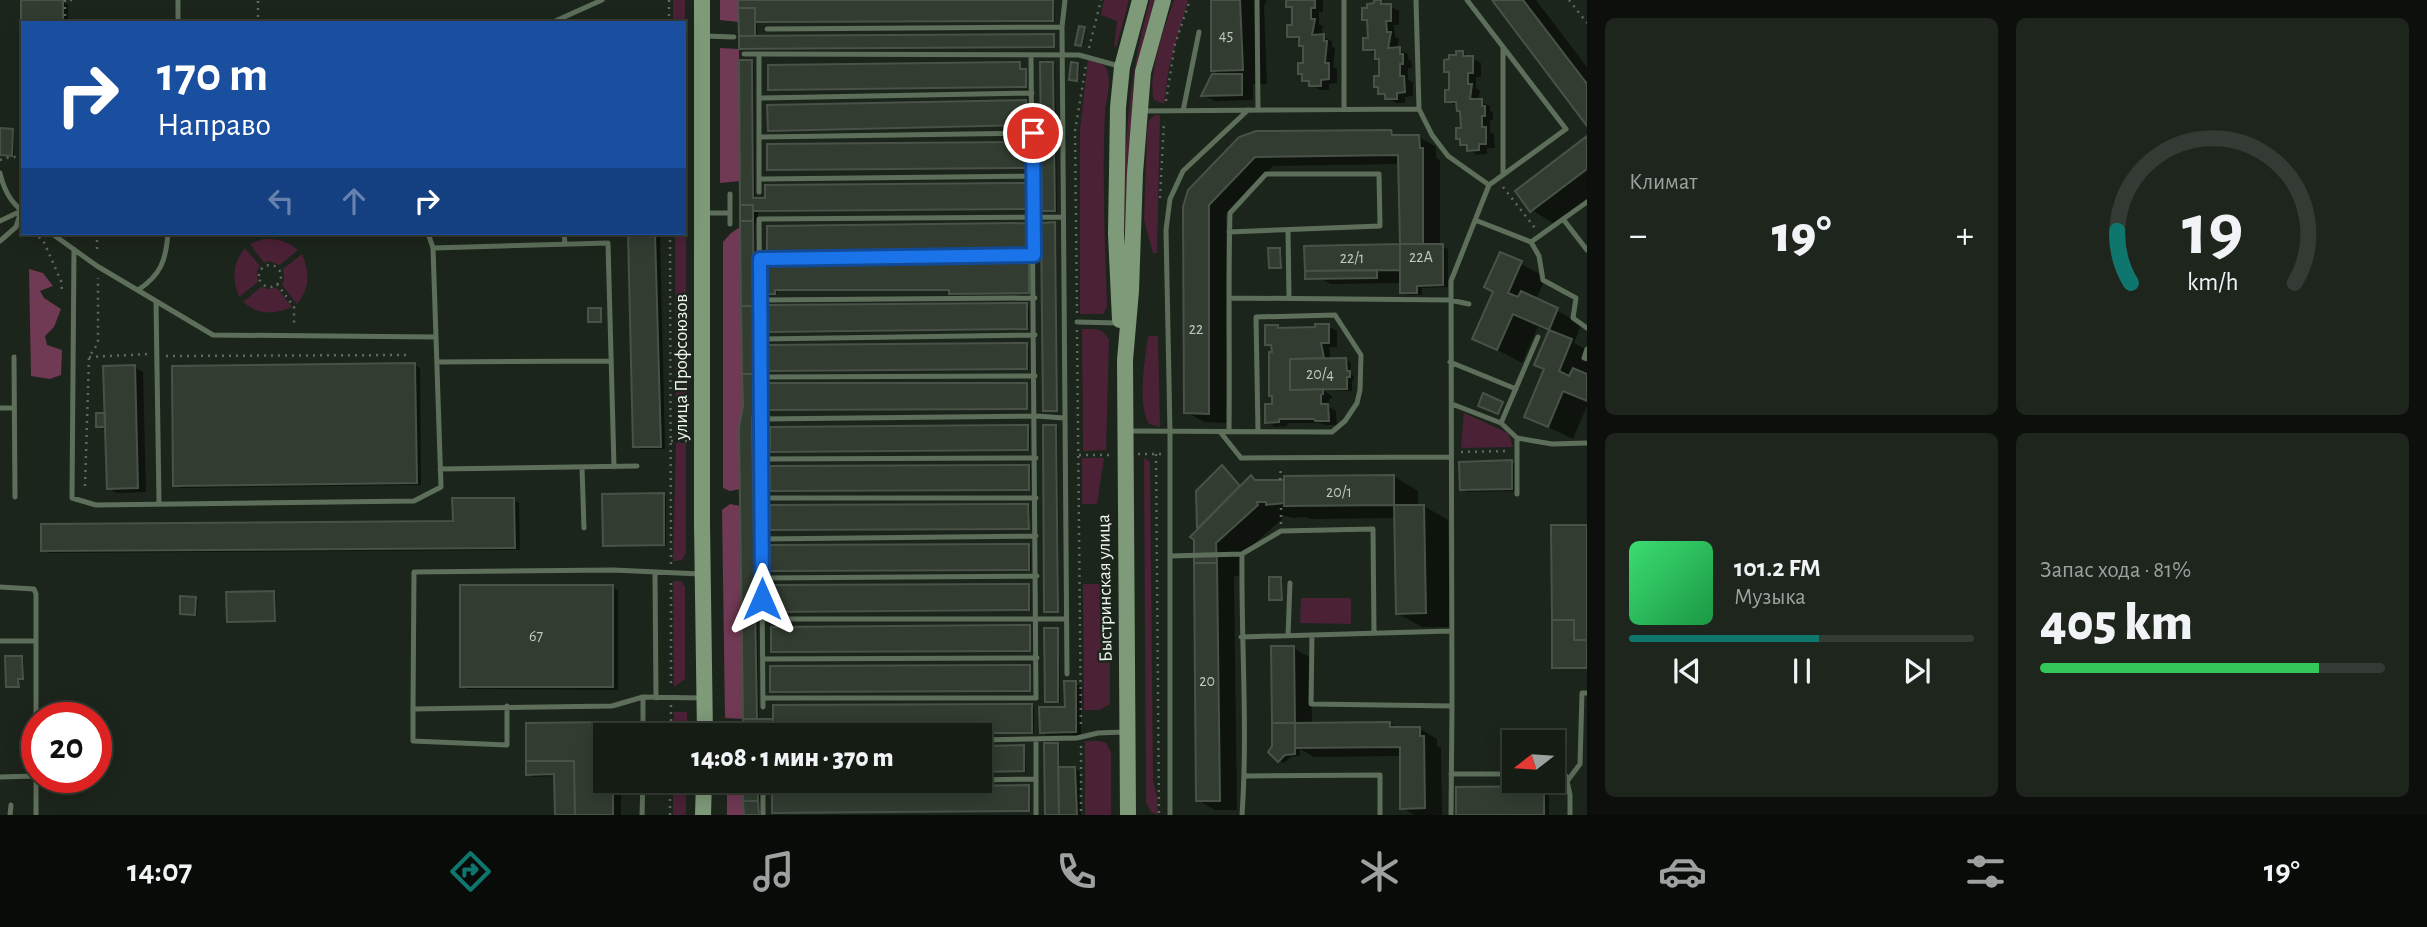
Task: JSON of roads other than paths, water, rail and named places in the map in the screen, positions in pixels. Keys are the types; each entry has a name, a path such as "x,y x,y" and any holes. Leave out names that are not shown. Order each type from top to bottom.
{"main road":[{"name":"улица Профсоюзов","path":"702,0 705,723"},
{"name":"Быстринская улица","path":"1125,360 1116,222 1118,118 1122,67 1140,0"},
{"name":"Быстринская улица","path":"1128,815 1125,360 1143,72 1163,0"},
{"path":"703,815 704,793"}],"lane":[{"path":"178,0 178,21"},
{"path":"555,21 602,0"},
{"path":"1065,0 1062,55 1067,674"},
{"path":"1257,0 1258,110"},
{"path":"1344,0 1344,109"},
{"path":"1416,0 1419,109 1432,135 1448,156 1489,185"},
{"path":"1451,815 1451,281 1489,185 1566,129 1467,0"},
{"path":"767,29 1062,27"},
{"path":"1182,111 1199,32"},
{"path":"702,36 734,37"},
{"path":"1503,47 1503,173"},
{"path":"744,54 1080,55 1122,67"},
{"path":"759,54 759,192"},
{"path":"763,698 1037,698 1031,55"},
{"path":"759,98 1032,93"},
{"path":"1139,111 1419,109"},
{"path":"1170,815 1170,432 1166,230 1170,199 1183,171 1248,110"},
{"path":"759,137 1033,133"},
{"path":"0,173 3,186 12,202 21,210"},
{"path":"1229,232 1380,226 1379,174 1266,174 1230,213 1229,232 1229,432"},
{"path":"759,178 1034,176"},
{"path":"730,194 730,224"},
{"path":"1531,242 1587,202"},
{"path":"0,221 21,211"},
{"path":"702,213 730,213"},
{"path":"0,241 16,227 21,214"},
{"path":"763,707 759,219 1063,217"},
{"path":"1563,219 1587,250"},
{"path":"1475,220 1531,242 1539,256 1543,280 1576,298 1573,318 1587,328"},
{"path":"1288,230 1289,298"},
{"path":"54,235 97,266 213,335 436,337"},
{"path":"138,290 152,281 160,270 166,253 168,235"},
{"path":"74,249 72,498 96,505 159,502 414,501 441,487 433,248 429,235"},
{"path":"564,235 565,244"},
{"path":"433,248 608,243 614,467"},
{"path":"760,259 1034,255"},
{"path":"760,299 1035,298"},
{"path":"1230,298 1450,300 1469,304"},
{"path":"156,301 159,502"},
{"path":"1125,431 1221,433 1332,432 1345,421 1357,403 1361,355 1335,315 1256,317 1258,432"},
{"path":"1077,322 1121,324"},
{"path":"761,339 1035,335"},
{"path":"1501,423 1538,337"},
{"path":"1587,349 1584,358 1587,359"},
{"path":"14,357 15,496"},
{"path":"437,362 611,361"},
{"path":"1450,362 1516,389"},
{"path":"761,377 1035,376"},
{"path":"1452,404 1501,423 1517,438 1552,444 1587,443"},
{"path":"0,408 14,408"},
{"path":"762,419 1064,418"},
{"path":"1221,433 1241,458 1450,455"},
{"path":"1517,438 1517,494"},
{"path":"762,459 1036,458"},
{"path":"440,469 637,466"},
{"path":"582,467 584,528"},
{"path":"762,498 1036,498"},
{"path":"1170,556 1242,554 1280,531 1373,530 1374,633"},
{"path":"762,538 1037,536"},
{"path":"1242,554 1241,637 1245,776 1242,815"},
{"path":"507,706 507,745 413,741 415,572 613,570 655,574 703,574"},
{"path":"655,574 656,698"},
{"path":"762,578 1037,576"},
{"path":"1288,636 1290,583"},
{"path":"0,587 34,589 36,594 35,702"},
{"path":"762,619 1066,620"},
{"path":"1241,637 1450,631"},
{"path":"1312,635 1311,704 1452,706"},
{"path":"0,641 35,641"},
{"path":"763,659 1037,658"},
{"path":"1570,815 1568,780 1580,764 1582,693 1587,693"},
{"path":"414,709 612,706 643,697 704,698"},
{"path":"643,697 643,723"},
{"path":"992,740 1081,737 1098,733 1128,732"},
{"path":"1036,739 1036,815"},
{"path":"1451,774 1502,774"},
{"path":"1245,776 1380,775 1380,815"},
{"path":"0,776 21,776"},
{"path":"1565,777 1568,780"},
{"path":"992,780 1036,779"},
{"path":"36,793 36,815"},
{"path":"642,815 643,793"},
{"path":"763,793 763,815"},
{"path":"10,815 11,805"}]}
